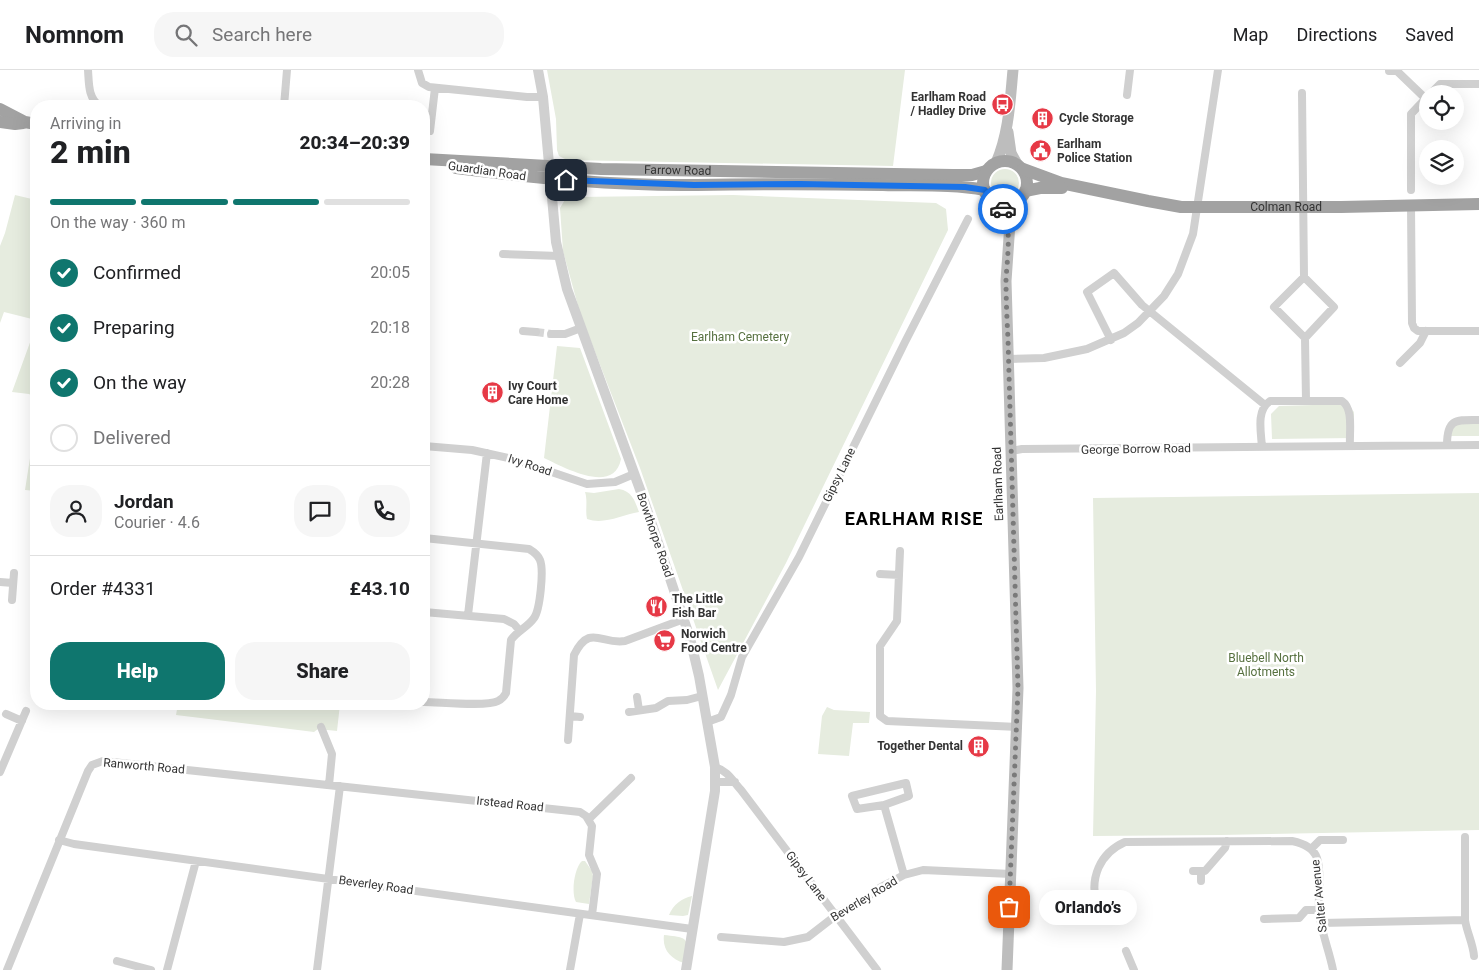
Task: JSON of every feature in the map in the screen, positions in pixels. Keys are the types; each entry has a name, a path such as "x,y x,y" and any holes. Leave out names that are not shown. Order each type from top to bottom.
{"highway":[{"path":"0,110 30,123"},
{"path":"0,122 30,123"},
{"name":"Guardian Road","path":"430,160 549,166"},
{"name":"Guardian Road","path":"430,161 457,168 552,179"},
{"name":"Colman Road","path":"991,167 1009,162 1061,183 1148,202 1198,208 1479,204"},
{"name":"Farrow Road","path":"549,166 610,170 953,175 972,175 991,167"},
{"path":"991,167 984,178 985,190 991,199 997,203"},
{"path":"1020,167 1026,176 1027,184 1024,194"},
{"name":"Farrow Road","path":"552,179 694,185 926,186 965,187 985,190"},
{"name":"Colman Road","path":"997,203 1015,202 1024,194 1040,188 1094,191"}],"main road":[{"path":"991,167 1000,152 1007,126 1013,70"},
{"path":"1007,126 1011,153 1020,167"},
{"name":"Earlham Road","path":"1007,970 1018,727 1018,688 1006,281 1010,223 1024,194"},
{"name":"Earlham Road","path":"997,203 1004,211 1008,239"}],"street":[{"path":"88,70 91,96 94,100"},
{"path":"284,100 287,70"},
{"path":"418,70 422,83 425,86 527,98 543,97"},
{"name":"Bowthorpe Road","path":"538,70 543,97 549,166 552,179 558,256 569,297 634,474 684,619 695,657 715,767 716,782 686,970"},
{"path":"1127,95 1130,70"},
{"path":"1008,359 1066,355 1111,340 1138,323 1164,296 1178,274 1190,244 1198,208 1218,70"},
{"path":"1394,71 1419,90"},
{"path":"1439,85 1479,84"},
{"path":"430,131 435,88"},
{"path":"1302,93 1304,277 1334,306 1305,338 1306,401"},
{"path":"1411,190 1411,114 1419,105"},
{"path":"1411,205 1412,323 1414,328 1418,331 1479,331"},
{"name":"Gipsy Lane","path":"707,722 722,717 731,695 742,657 799,557 900,351 968,219"},
{"path":"503,254 558,256"},
{"path":"1111,340 1087,292 1114,273 1142,305 1265,405"},
{"path":"1304,277 1274,307 1305,338"},
{"path":"551,334 565,334 581,328"},
{"path":"522,331 536,332"},
{"path":"1400,363 1420,343 1426,331"},
{"path":"1262,447 1261,411 1270,401 1342,401 1347,404 1349,410 1350,446"},
{"path":"1447,445 1447,437 1452,423 1456,420 1479,420"},
{"name":"George Borrow Road","path":"1011,451 1022,449 1479,445"},
{"name":"Ivy Road","path":"430,447 513,458 587,484 615,482 634,474"},
{"path":"468,614 487,453"},
{"path":"430,539 529,550 539,557 542,569 537,612 533,619 512,640 506,693 502,699 496,702 484,703 430,702"},
{"path":"900,551 897,621 880,646 880,716 887,721 1018,727"},
{"path":"12,600 14,573"},
{"path":"880,574 899,575"},
{"path":"0,582 13,584"},
{"path":"430,612 468,614 504,619 514,624 520,630"},
{"path":"568,740 574,655 580,643 588,638 596,637 618,642 625,641 684,619"},
{"path":"629,712 656,708 668,701 687,700 702,696"},
{"path":"637,697 639,710"},
{"path":"0,772 26,711"},
{"path":"6,714 22,721"},
{"path":"570,716 580,717"},
{"path":"321,728 332,754 329,785"},
{"name":"Ranworth Road","path":"7,970 88,771 97,762 108,761 329,785"},
{"name":"Gipsy Lane","path":"715,767 723,770 735,782 877,970"},
{"path":"592,916 597,874 589,855 592,832 589,819 632,778"},
{"path":"716,782 735,782"},
{"path":"906,783 909,796 884,805 857,809 852,796 906,783"},
{"name":"Irstead Road","path":"329,785 574,810 583,813 589,819"},
{"path":"317,970 340,786"},
{"path":"884,805 904,875"},
{"path":"1465,837 1465,920 1467,933 1473,944 1474,956"},
{"name":"Beverley Road","path":"59,840 74,844 692,929"},
{"path":"1311,849 1320,840 1344,840"},
{"path":"1201,881 1197,871 1204,871 1225,848 1227,841"},
{"name":"Salter Avenue","path":"1108,906 1097,904 1095,877 1097,869 1101,861 1116,846 1125,842 1292,841 1302,843 1311,849 1317,858 1319,910 1333,970"},
{"path":"167,970 196,861"},
{"name":"Beverley Road","path":"721,936 784,942 808,937 836,915 904,875 923,870 1011,874"},
{"path":"1264,919 1299,918 1306,910 1319,910"},
{"path":"570,970 580,914"},
{"path":"1321,923 1465,920"},
{"path":"1126,951 1134,970"},
{"path":"117,961 151,970"}],"green space":[{"path":"547,70 905,70 893,166 567,160 559,156 557,150 556,119"},
{"path":"1005,169 1015,173 1019,183 1015,193 1005,197 995,193 991,183 995,173"},
{"path":"15,195 30,199 30,318 4,312 0,323 0,246"},
{"name":"Earlham Cemetery","path":"733,195 936,203 946,209 948,230 786,563 718,690 640,468 580,313 563,251 560,208 566,198 578,197"},
{"path":"30,342 30,395 12,392"},
{"path":"557,346 580,348 621,459 617,470 609,475 599,477 588,476 544,458"},
{"path":"1347,404 1354,412 1354,438 1272,439 1271,414 1279,406"},
{"path":"1456,423 1479,423 1479,436 1451,436 1453,426"},
{"path":"30,458 30,490 25,490"},
{"path":"619,489 630,494 639,512 600,521 587,519 585,492 594,493"},
{"name":"Bluebell North Allotments","path":"1479,493 1479,830 1093,836 1096,691 1093,498"},
{"path":"827,707 834,710 870,712 869,723 853,723 849,756 818,754 822,716"},
{"path":"177,710 339,710 337,731 318,729 314,732 176,715"},
{"path":"582,861 585,861 593,876 589,904 576,902 574,898 575,875"},
{"path":"692,896 688,915 669,915 678,902"},
{"path":"664,935 679,937 686,941 684,963 668,953 664,945"}],"tunnel":[{"path":"536,332 551,334"}],"way so far":[{"path":"1003,209 1008,239 1006,281 1018,688 1018,727 1009,907"}],"place":[{"name":"Earlham Road / Hadley Drive","path":"1002,104"},
{"name":"Cycle Storage","path":"1043,118"},
{"name":"Earlham Police Station","path":"1041,151"},
{"name":"Ivy Court Care Home","path":"492,393"},
{"name":"The Little Fish Bar","path":"656,606"},
{"name":"Norwich Food Centre","path":"665,641"},
{"name":"Together Dental","path":"979,746"},
{"name":"Orlando’s","path":"1009,907"}],"district":[{"name":"EARLHAM RISE","path":"914,519"}],"route":[{"path":"566,180 694,185 800,184 965,187 985,190 991,199 1003,209"}]}
